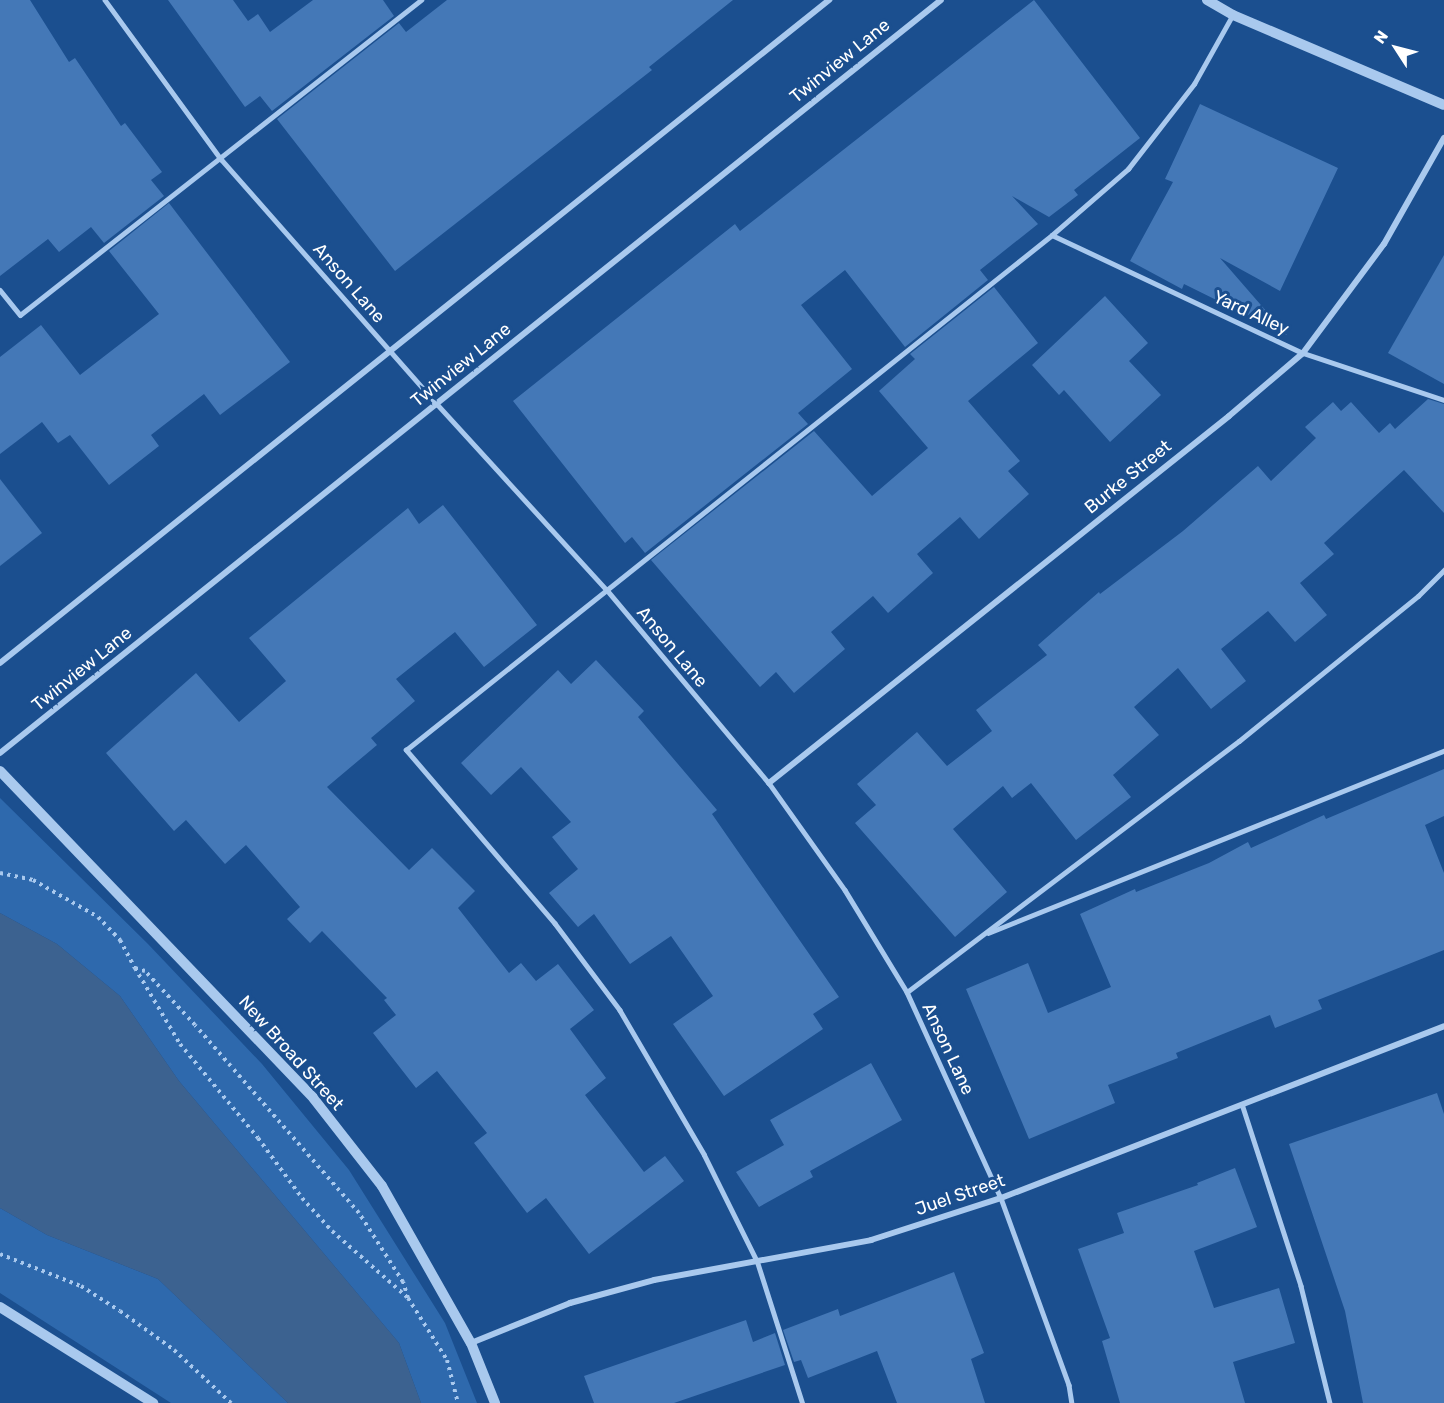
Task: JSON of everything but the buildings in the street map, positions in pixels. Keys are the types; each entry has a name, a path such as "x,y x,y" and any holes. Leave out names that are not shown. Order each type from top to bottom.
{"street":[{"path":"0,663 829,0"},
{"name":"Twinview Lane","path":"0,753 940,0"},
{"path":"1207,0 1233,15 1444,105"},
{"name":"Burke Street","path":"769,783 1229,416 1303,352 1384,244 1444,138"},
{"name":"New Broad Street","path":"0,771 314,1099 382,1186 471,1344 495,1403"},
{"name":"Juel Street","path":"471,1344 570,1304 654,1280 871,1240 1001,1198 1444,1026"},
{"path":"0,1307 153,1403"}],"lane":[{"name":"Anson Lane","path":"105,0 221,159 437,404 607,590 769,783 845,890 907,992 1001,1198 1069,1385 1072,1403"},
{"path":"0,290 20,315 421,0"},
{"path":"802,1403 757,1262 704,1155 620,1011 555,924 406,750 1052,235 1128,169 1163,127 1194,84 1233,15"},
{"name":"Yard Alley","path":"1052,235 1303,352 1444,400"},
{"path":"907,992 1239,741 1418,596 1444,570"},
{"path":"983,935 1444,751"},
{"path":"1242,1104 1300,1286 1330,1403"}],"path":[{"path":"0,873 33,880 98,917 120,940 180,1044 258,1138 302,1198 332,1231 408,1298"},
{"path":"135,968 146,972 195,1025 359,1213 403,1282 408,1298 447,1360 458,1403"},
{"path":"0,1254 81,1286 120,1311 174,1350 231,1403"}],"shaded area":[{"path":"0,798 148,944 262,1064 349,1170 445,1323 477,1403 421,1403 399,1343 179,1081 120,996 57,944 0,913"},
{"path":"0,913 57,944 120,996 179,1081 399,1343 421,1403 288,1403 158,1279 47,1235 0,1208"},
{"path":"0,1208 47,1235 158,1279 288,1403 171,1403 0,1293"}]}
